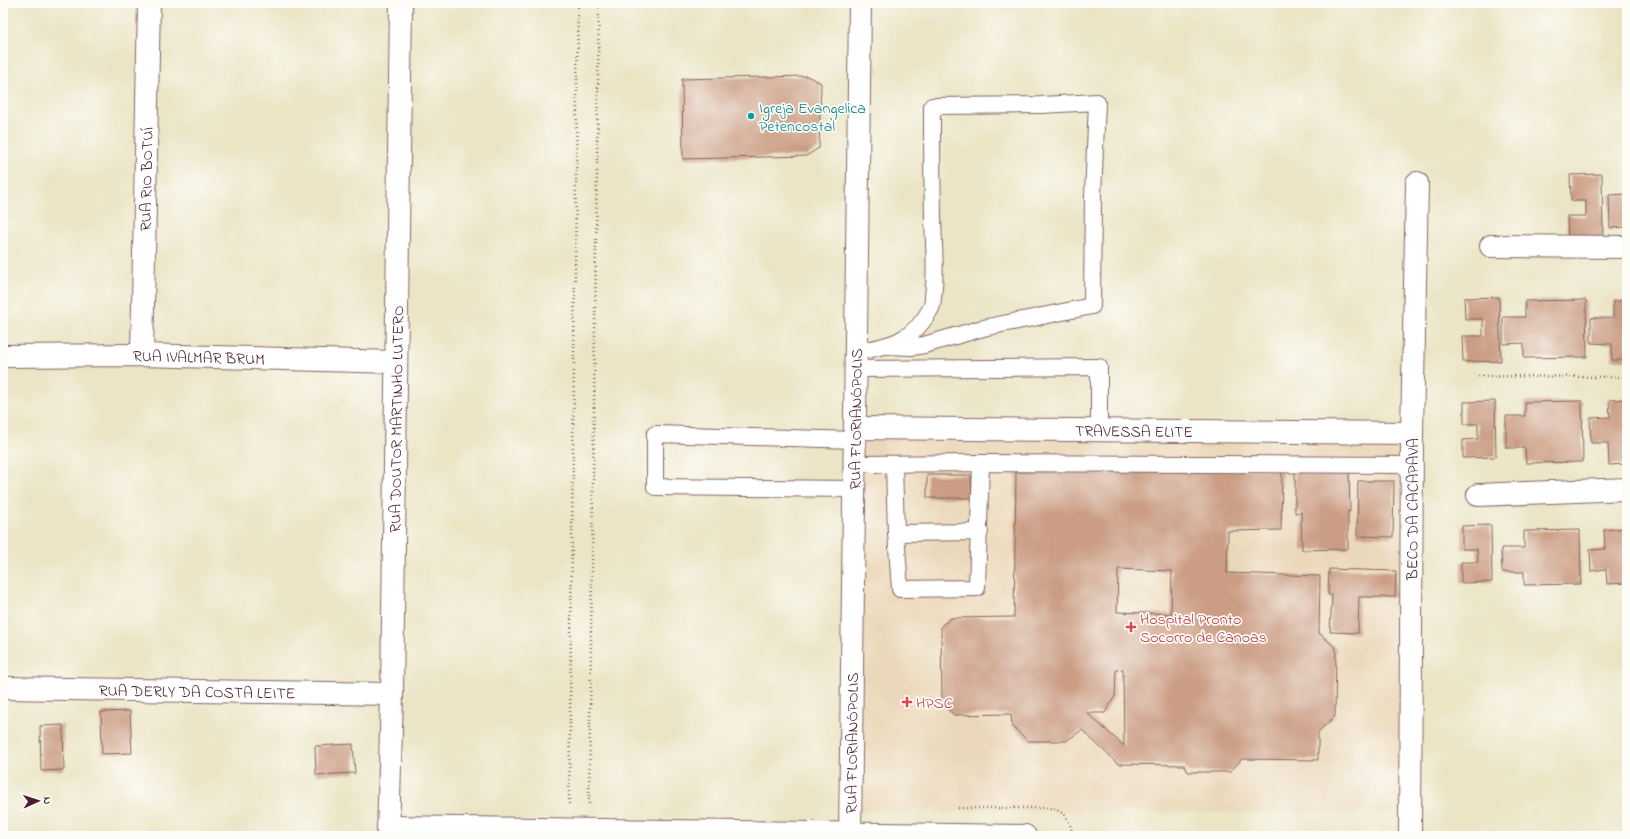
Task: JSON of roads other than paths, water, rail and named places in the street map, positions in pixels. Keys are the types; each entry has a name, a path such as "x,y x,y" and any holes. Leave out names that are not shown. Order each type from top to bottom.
{"street":[{"name":"RUA RIO BOTUÍ","path":"142,355 149,3"},
{"name":"RUA DOUTOR MARTINHO LUTERO","path":"388,831 392,694 395,362 401,3"},
{"name":"RUA FLORIANÓPOLIS","path":"850,835 860,3"},
{"name":"BECO DA CACAPAVA","path":"1410,836 1412,433 1417,183"},
{"path":"1491,246 1627,247"},
{"name":"RUA IVALMAR BRUM","path":"3,356 142,355 395,362"},
{"name":"TRAVESSA ELITE","path":"855,434 1099,430 1412,433"},
{"path":"1478,495 1627,489"},
{"name":"RUA DERLY DA COSTA LEITE","path":"3,688 392,694"},
{"path":"388,831 579,830 850,835 1025,836"}],"lane":[{"path":"856,360 887,346 905,338 912,332 932,306 935,285 935,263 932,106 1041,105 1097,102 1093,195 1092,306 983,328 924,345 912,347 887,346"},
{"path":"856,360 1099,367 1099,430"},
{"path":"854,489 654,486 654,434 855,434"},
{"path":"855,464 981,463 1412,465"},
{"path":"894,464 896,533 900,589 977,588 980,532 981,463"},
{"path":"896,533 980,532"}],"place":[{"name":"Igreja Evangelica Petencostal","path":"751,116"},
{"name":"Hospital Pronto Socorro de Canoas","path":"1131,627"},
{"name":"HPSC","path":"907,702"}]}
